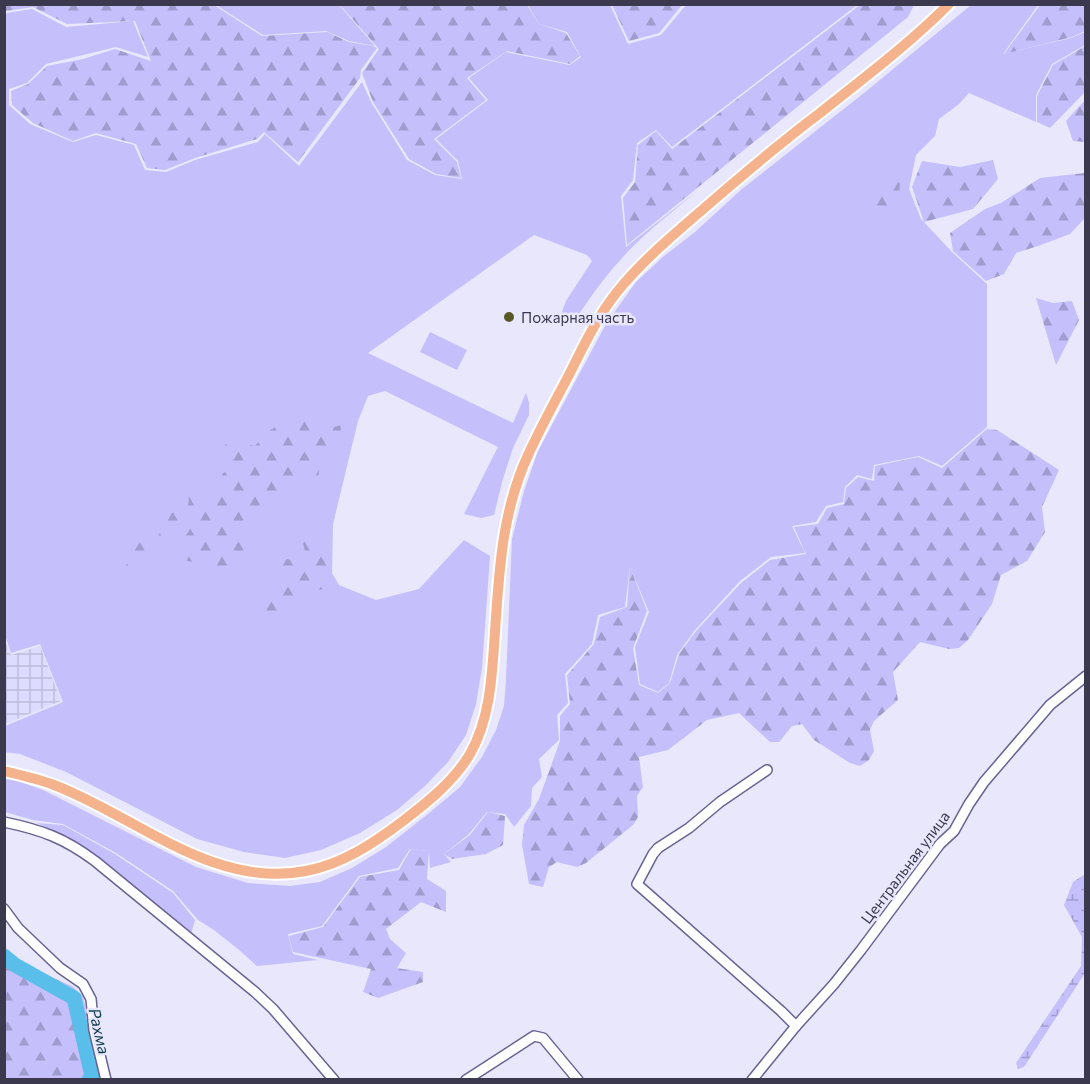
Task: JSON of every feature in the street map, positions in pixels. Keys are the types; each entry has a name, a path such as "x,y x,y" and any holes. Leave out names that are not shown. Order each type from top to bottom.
{"main road":[{"path":"4,771 56,785 166,842 218,864 268,874 287,874 332,864 371,844 417,810 454,775 469,756 476,741 489,698 500,559 509,507 528,455 586,340 614,295 694,217 752,167 913,38 950,4"}],"street":[{"name":"Центральная улица","path":"752,1080 834,984 940,844 954,831 984,782 1050,705 1086,676"},
{"path":"767,770 658,848 637,884 796,1026"},
{"path":"4,822 48,833 72,845 95,861 255,992 334,1080"},
{"path":"4,909 18,928 60,968 82,984 91,999 94,1030 105,1080"},
{"path":"466,1080 534,1036 543,1038 578,1080"}],"shaded area":[{"path":"4,639 11,655 40,646 61,701 5,724"}],"green space":[{"path":"5,4 214,5 262,36 327,32 349,42 377,48 361,70 360,78 298,162 264,132 257,139 165,170 147,168 136,144 96,133 73,141 33,123 12,105 11,91 28,84 47,66 83,59 115,49 151,61 135,21 67,24 33,7 5,13"},
{"path":"216,5 339,5 375,46 349,41 326,31 263,35"},
{"path":"340,5 527,5 539,24 566,33 580,56 570,64 507,51 467,78 486,100 434,139 457,162 461,178 436,174 409,159 373,102 362,73 379,49"},
{"path":"528,5 610,5 628,44 661,35 686,5 857,5 672,147 656,130 637,143 633,180 621,196 626,247 697,191 650,230 615,265 574,322 560,317 566,301 592,261 587,255 534,235 368,353 513,423 526,393 529,402 529,415 513,448 494,515 481,518 464,514 498,447 385,391 368,396 358,421 333,524 332,573 339,585 376,600 419,589 464,540 490,556 482,668 476,704 466,735 448,762 397,810 360,833 321,850 285,858 244,852 197,839 66,772 20,754 4,752 5,726 63,702 40,644 11,653 5,635 4,17 7,13 32,9 66,27 133,21 148,57 116,47 46,64 27,83 9,89 9,105 30,124 73,142 96,135 134,145 145,170 166,172 195,160 258,142 265,134 299,166 362,82 371,102 407,160 435,175 462,179 458,161 436,139 488,100 469,78 506,52 570,65 581,57 567,32 539,24"},
{"path":"612,5 682,5 659,33 629,41"},
{"path":"860,5 914,5 908,17 627,245 623,198 635,182 638,145 656,131 672,149"},
{"path":"971,5 1038,5 1003,54 1071,38 1085,32 1085,45 1052,64 1036,95 1036,122 969,93 939,119 935,136 916,155 909,189 921,219 987,284 987,427 942,466 919,456 874,465 872,479 857,475 845,487 843,502 826,506 816,522 792,526 805,553 771,557 740,581 695,630 677,655 669,683 658,692 640,684 635,647 649,612 630,567 625,607 598,615 592,644 565,674 568,703 557,715 559,740 539,759 542,777 532,788 531,806 514,827 505,814 487,812 469,834 444,854 451,862 430,868 429,851 410,849 398,868 359,876 322,926 288,934 293,954 318,960 257,966 214,930 198,920 173,891 116,853 63,824 33,820 5,812 4,776 43,790 196,867 248,883 290,886 320,882 352,868 386,847 428,814 460,787 482,757 496,730 504,706 512,539 524,491 538,451 606,324 636,282 664,256 695,232 742,189"},
{"path":"1040,5 1085,5 1085,31 1072,37 1004,54"},
{"path":"1085,46 1085,92 1050,128 1037,122 1037,96 1053,65"},
{"path":"1085,100 1085,142 1073,141 1066,121"},
{"path":"993,160 998,179 973,209 924,222 912,187 922,161 960,167"},
{"path":"1085,173 1085,218 1070,234 1016,253 1004,274 986,281 953,251 950,233 985,209 1001,203 1040,178"},
{"path":"900,182 898,209 870,217 865,195 882,183"},
{"path":"1036,298 1053,303 1072,301 1079,320 1056,365"},
{"path":"430,332 467,350 457,370 420,352"},
{"path":"313,418 322,431 341,425 340,446 322,450 318,479 324,491 322,494 313,493 311,487 314,479 298,469 275,500 235,526 256,541 244,556 226,554 235,565 231,577 226,578 213,567 176,558 195,520 187,512 189,499 186,493 192,488 203,510 223,473 229,470 241,478 241,467 230,461 225,445 230,440 255,446 267,432 289,419"},
{"path":"987,429 997,430 1059,470 1042,507 1045,532 1027,561 1001,575 992,604 968,640 959,648 949,649 920,642 893,672 898,700 874,721 870,730 874,751 869,760 860,766 850,763 814,740 802,724 792,726 779,742 770,742 739,713 707,720 668,750 639,757 643,787 637,796 638,817 633,825 586,863 577,867 557,862 549,867 543,887 529,884 522,845 524,825 539,799 560,741 560,716 570,704 567,675 594,644 600,617 627,607 630,567 647,611 633,648 639,685 658,693 670,683 679,654 696,631 740,584 770,560 806,554 794,527 818,524 827,508 844,504 846,488 858,477 874,481 875,466 918,457 942,468"},
{"path":"175,511 185,526 170,544 158,536"},
{"path":"303,532 309,532 316,537 313,551 323,557 328,567 325,589 309,591 305,587 290,601 289,607 283,613 268,617 263,615 262,610 275,599 278,574 286,559 297,561 305,551 301,537"},
{"path":"141,540 145,541 151,549 151,555 139,564 135,571 127,573 125,567"},
{"path":"488,812 505,816 503,845 486,854 452,859 444,854 470,835"},
{"path":"37,823 63,825 115,854 173,893 195,920 191,934 85,847"},
{"path":"411,849 429,851 427,879 446,891 446,912 421,902 386,929 390,939 406,953 397,968 423,972 423,982 378,998 363,992 371,969 293,952 289,936 323,927 360,877 399,870"},
{"path":"1085,874 1085,973 1024,1067 1018,1069 1016,1063 1081,966 1082,937 1064,905 1073,882"},
{"path":"4,949 18,963 72,986 83,996 100,1079 5,1079"}],"waterway":[{"name":"Рахма","path":"4,956 15,965 74,998 92,1076 89,1080"}],"place":[{"name":"Пожарная часть","path":"509,317"}]}
